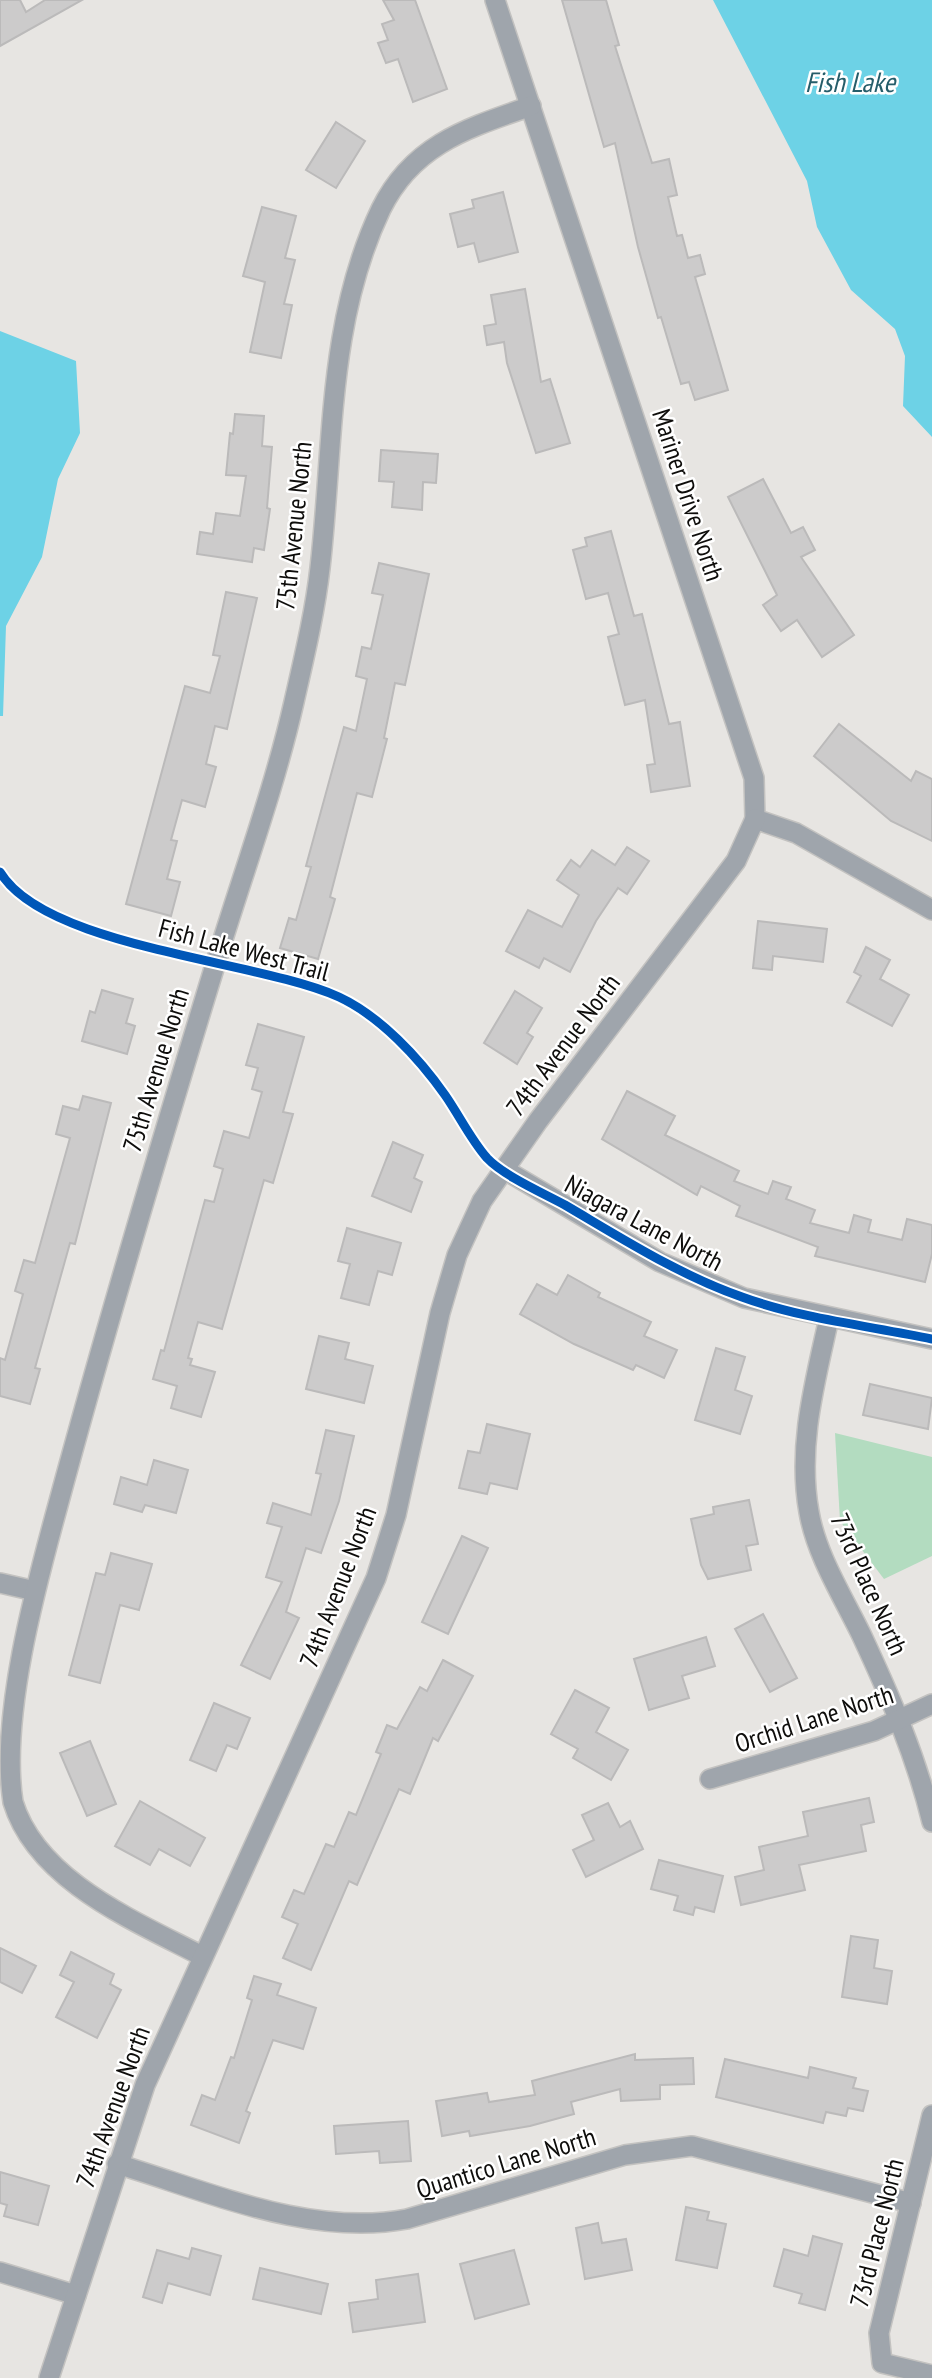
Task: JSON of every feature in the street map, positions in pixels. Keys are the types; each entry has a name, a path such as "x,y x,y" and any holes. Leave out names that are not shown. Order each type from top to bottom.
{"street":[{"name":"Mariner Drive North","path":"495,0 754,778 755,819"},
{"name":"75th Avenue North","path":"202,1956 89,1892 58,1869 24,1831 11,1799 5,1729 11,1685 82,1417 294,702 319,573 336,369 344,315 359,260 384,204 405,171 458,132 531,106"},
{"path":"755,819 796,833 932,910"},
{"name":"74th Avenue North","path":"49,2378 145,2085 376,1578 396,1515 440,1313 457,1255 482,1200 538,1121 736,861 755,819"},
{"name":"Niagara Lane North","path":"505,1170 660,1262 744,1298 932,1339"},
{"name":"73rd Place North","path":"829,1318 807,1420 804,1466 809,1513 828,1565 900,1720 920,1772 932,1822"},
{"path":"0,1583 35,1591"},
{"name":"Orchid Lane North","path":"710,1779 874,1731 932,1704"},
{"name":"73rd Place North","path":"932,2115 879,2333 882,2363 932,2375"},
{"name":"Quantico Lane North","path":"117,2164 322,2224 375,2225 407,2220 625,2155 692,2146 911,2203"},
{"path":"0,2272 76,2295"}],"green space":[{"path":"835,1433 932,1457 932,1556 884,1579 840,1521"}],"water":[{"name":"Fish Lake","path":"713,0 932,0 932,437 903,406 905,356 895,329 851,290 817,227 807,181"},
{"path":"0,331 76,361 80,433 58,479 42,557 6,626 3,716 0,716"}],"building":[{"path":"0,0 20,0 26,12 45,0 82,0 0,46"},
{"path":"383,0 415,0 447,89 413,102 398,59 386,63 378,43 388,40 382,24 394,20"},
{"path":"562,0 606,0 619,45 615,46 652,163 669,159 677,195 668,197 677,236 682,235 688,258 700,255 705,274 695,277 728,390 695,400 689,382 681,384 661,317 658,318 638,247 615,143 604,147"},
{"path":"336,122 365,141 336,188 306,170"},
{"path":"503,192 518,252 479,262 474,243 458,247 450,214 474,208 472,200"},
{"path":"262,207 296,216 285,258 295,260 284,304 292,305 281,358 250,352 265,282 243,276"},
{"path":"525,289 541,382 550,379 570,443 536,453 507,363 504,342 487,345 484,326 496,324 491,295"},
{"path":"235,414 264,416 262,446 272,447 267,508 270,509 264,550 254,548 252,562 197,554 200,532 213,534 216,513 240,516 246,476 226,475 230,433 233,434"},
{"path":"381,450 438,454 436,483 423,482 422,510 392,507 394,482 379,481"},
{"path":"763,479 791,533 803,527 815,550 801,557 854,635 822,657 797,620 781,631 763,605 777,595 728,497"},
{"path":"611,531 634,616 642,614 669,724 680,722 690,786 651,792 647,765 655,764 645,700 625,705 608,637 619,634 608,593 586,599 573,550 587,546 585,538"},
{"path":"379,563 429,574 405,685 395,683 384,738 387,739 372,797 357,793 330,897 335,899 318,959 280,948 289,918 296,920 311,867 306,866 344,727 356,731 367,679 356,676 362,647 371,649 383,595 372,593"},
{"path":"226,592 257,598 227,729 215,726 206,764 216,767 205,807 182,800 171,840 177,841 167,879 180,882 171,916 126,904 185,686 210,693 220,656 213,655"},
{"path":"839,724 911,781 916,771 932,779 932,841 891,821 814,756"},
{"path":"627,847 649,861 627,894 618,888 596,921 570,972 544,958 539,968 506,951 528,910 562,927 579,895 557,880 571,860 580,867 592,850 615,865"},
{"path":"758,921 827,929 823,962 773,956 772,970 753,968"},
{"path":"866,947 890,960 880,979 909,995 892,1026 847,1002 861,976 854,972"},
{"path":"102,990 133,999 126,1023 135,1026 127,1054 82,1041 90,1011 95,1013"},
{"path":"515,991 542,1008 527,1033 533,1037 517,1064 484,1043"},
{"path":"258,1024 304,1037 283,1112 293,1114 273,1183 264,1180 222,1329 198,1322 188,1358 192,1359 190,1365 215,1372 201,1417 171,1408 177,1386 153,1379 161,1350 164,1351 205,1200 214,1202 223,1169 214,1166 224,1131 249,1138 262,1092 252,1089 258,1068 246,1065"},
{"path":"627,1091 675,1116 665,1135 739,1171 734,1181 768,1194 773,1181 791,1187 786,1199 815,1210 810,1223 849,1233 854,1215 871,1220 868,1232 902,1240 907,1219 932,1225 932,1254 925,1282 815,1256 818,1247 736,1216 740,1206 701,1186 697,1195 602,1139"},
{"path":"83,1096 111,1103 75,1244 70,1243 35,1368 40,1369 30,1404 0,1396 0,1358 5,1360 23,1294 15,1291 24,1260 35,1263 70,1138 56,1134 63,1106 79,1110"},
{"path":"393,1142 423,1155 414,1178 422,1182 411,1212 372,1196"},
{"path":"347,1228 401,1243 392,1275 378,1271 369,1305 341,1298 350,1264 338,1261"},
{"path":"568,1275 600,1293 598,1297 651,1322 644,1336 677,1350 664,1378 636,1365 633,1370 574,1344 520,1314 537,1284 557,1295"},
{"path":"319,1336 349,1343 345,1359 373,1366 364,1403 306,1389"},
{"path":"716,1348 745,1357 735,1390 752,1396 740,1434 695,1420"},
{"path":"870,1384 932,1398 928,1429 863,1415"},
{"path":"487,1424 530,1434 517,1489 490,1483 487,1494 459,1488 468,1451 480,1453"},
{"path":"326,1430 354,1436 339,1501 321,1553 306,1548 286,1612 299,1618 270,1679 241,1665 282,1582 266,1577 282,1527 267,1523 273,1503 311,1515 321,1474 316,1473"},
{"path":"154,1460 188,1470 176,1513 145,1505 142,1512 114,1504 121,1477 147,1485"},
{"path":"749,1500 758,1544 746,1546 751,1570 708,1579 701,1565 691,1519 714,1514 713,1507"},
{"path":"462,1536 488,1548 448,1634 422,1622"},
{"path":"111,1553 152,1564 139,1610 120,1605 100,1683 69,1675 96,1573 105,1575"},
{"path":"763,1614 797,1678 770,1692 735,1629"},
{"path":"706,1637 715,1666 682,1676 689,1698 649,1710 634,1659"},
{"path":"443,1660 473,1676 438,1741 433,1738 410,1794 399,1789 357,1885 349,1881 311,1970 283,1958 298,1924 282,1917 294,1890 304,1894 326,1844 334,1847 349,1812 356,1815 381,1754 376,1752 387,1725 397,1729 420,1687 427,1691"},
{"path":"575,1690 609,1708 596,1732 628,1750 611,1780 573,1758 578,1749 551,1734"},
{"path":"214,1703 250,1718 237,1749 227,1745 216,1771 190,1760"},
{"path":"90,1741 116,1804 87,1816 60,1753"},
{"path":"869,1798 874,1822 861,1825 866,1851 799,1865 805,1890 741,1905 735,1877 764,1870 759,1847 808,1836 803,1812"},
{"path":"140,1801 205,1838 190,1866 159,1849 150,1865 115,1846"},
{"path":"608,1803 620,1827 630,1821 643,1849 586,1877 573,1850 594,1840 582,1815"},
{"path":"659,1860 723,1876 714,1912 695,1907 693,1915 674,1910 678,1896 651,1889"},
{"path":"851,1936 878,1940 874,1968 892,1971 887,2004 842,1997"},
{"path":"0,1948 36,1966 22,1993 0,1982"},
{"path":"71,1952 114,1974 110,1984 121,1990 97,2038 56,2017 74,1982 60,1975"},
{"path":"254,1976 281,1984 277,1995 316,2008 303,2049 273,2040 246,2111 250,2113 239,2143 191,2125 202,2095 215,2100 231,2057 234,2058 252,2000 247,1998"},
{"path":"635,2054 635,2060 693,2058 694,2084 660,2085 660,2099 621,2101 620,2089 571,2102 574,2114 530,2126 470,2136 469,2131 442,2136 436,2101 487,2093 489,2102 535,2095 532,2081"},
{"path":"725,2059 808,2078 810,2067 856,2078 853,2088 868,2091 863,2111 848,2108 846,2116 826,2112 823,2123 716,2097"},
{"path":"408,2121 411,2161 380,2163 379,2151 336,2154 334,2126"},
{"path":"0,2172 49,2186 38,2225 4,2216 7,2205 0,2203"},
{"path":"686,2207 709,2212 707,2220 726,2224 717,2268 676,2260"},
{"path":"598,2223 602,2243 626,2239 632,2270 585,2279 576,2228"},
{"path":"813,2236 842,2244 825,2310 799,2303 802,2294 774,2286 784,2249 808,2256"},
{"path":"192,2248 221,2256 210,2295 168,2283 162,2303 143,2297 157,2250 189,2259"},
{"path":"514,2250 529,2304 475,2319 460,2264"},
{"path":"260,2268 328,2284 321,2314 253,2299"},
{"path":"418,2274 425,2322 353,2332 349,2303 378,2299 376,2280"}],"cycle path":[{"name":"Fish Lake West Trail","path":"0,872 24,898 61,918 106,935 303,984 354,1005 398,1039 423,1067 494,1165 674,1267 765,1305 812,1317 932,1339"}]}
